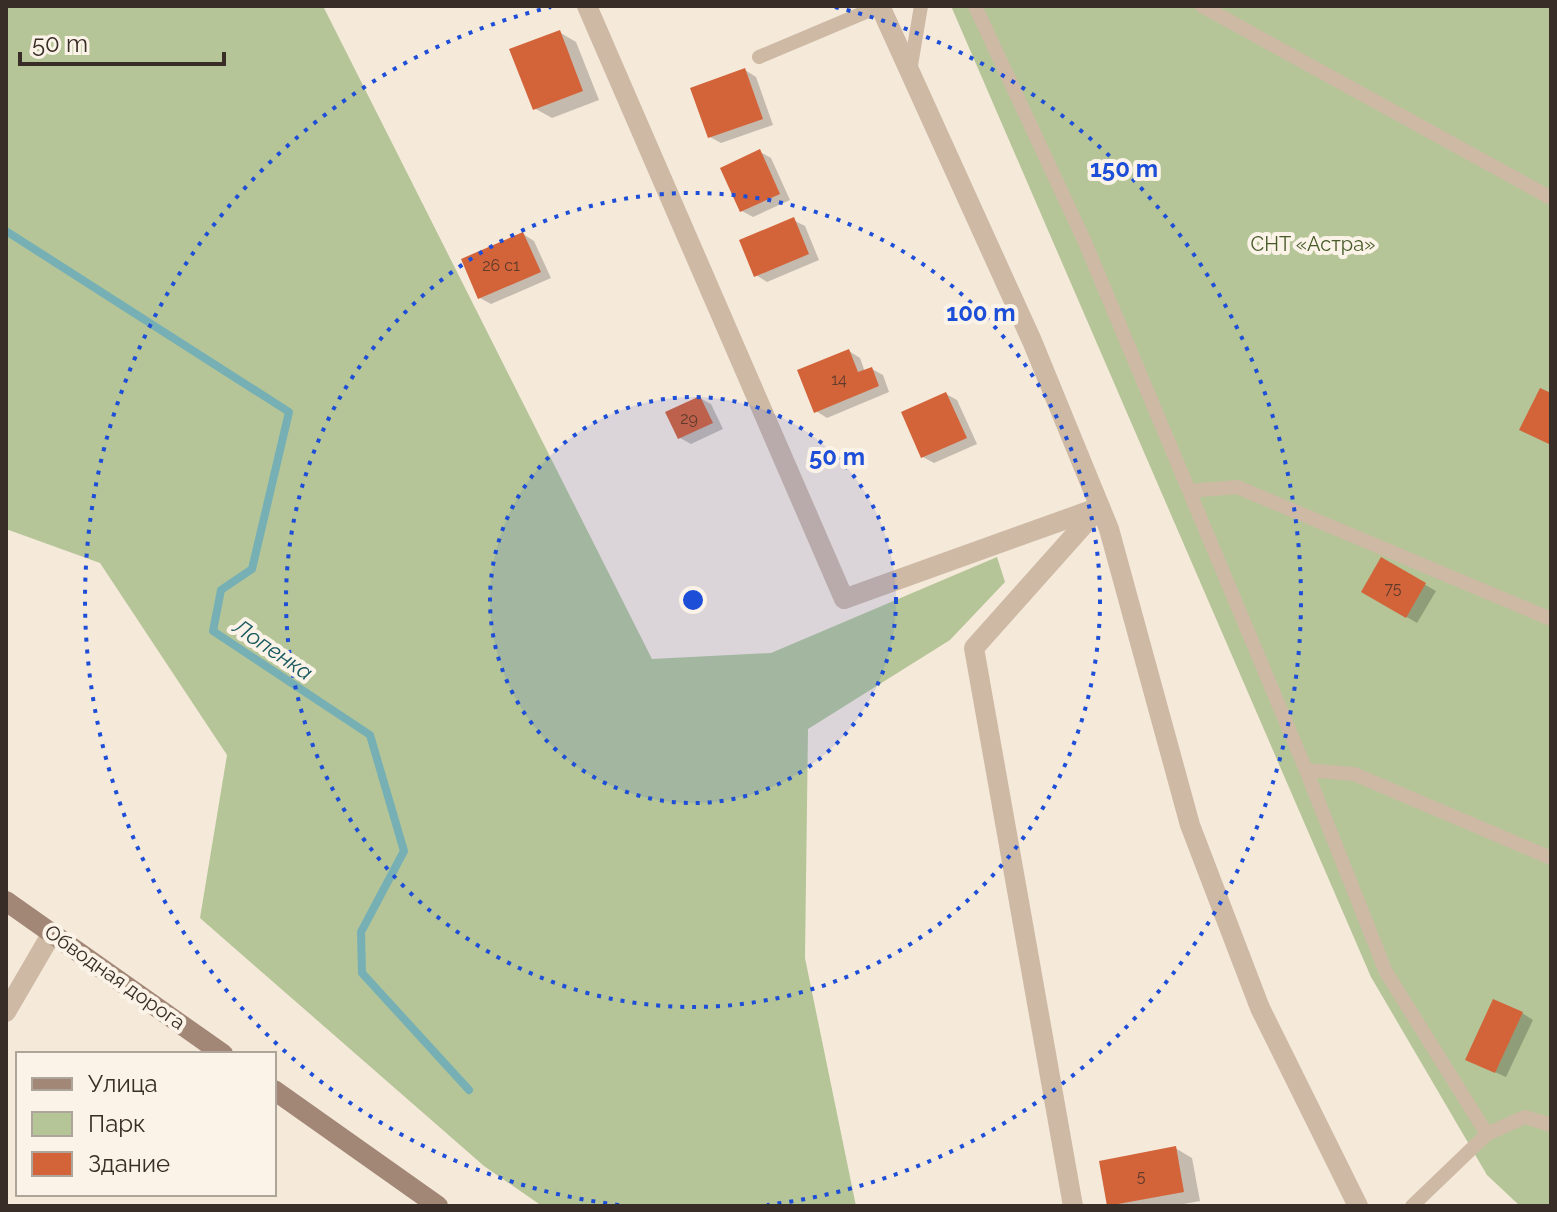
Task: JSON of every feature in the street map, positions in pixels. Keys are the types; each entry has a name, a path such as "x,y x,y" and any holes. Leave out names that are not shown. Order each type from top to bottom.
{"main road":[{"name":"Обводная дорога","path":"6,901 220,1052"},
{"path":"276,1091 438,1206"}],"street":[{"path":"587,6 844,599 1100,507"},
{"path":"880,6 1032,341 1100,507 1190,825 1260,1008 1358,1206"},
{"path":"1073,1206 974,648 1100,507"},
{"path":"6,1012 52,933"}],"lane":[{"path":"759,57 880,6"},
{"path":"910,71 921,6"},
{"path":"975,6 1084,240 1306,770 1386,972 1487,1134"},
{"path":"1202,6 1551,198"},
{"path":"1190,491 1237,487 1551,619"},
{"path":"1306,770 1354,774 1551,858"},
{"path":"1412,1206 1487,1134 1525,1117 1551,1125"}],"green space":[{"path":"6,6 323,6 652,659 771,653 997,557 1005,582 950,640 808,729 805,958 856,1206 542,1206 484,1166 200,918 227,755 100,563 6,529"},
{"name":"СНТ «Астра»","path":"951,6 1551,6 1551,1206 1520,1206 1487,1175 1371,977"}],"building":[{"path":"560,30 583,91 533,110 509,49"},
{"path":"745,68 763,119 708,138 690,88"},
{"path":"760,149 780,194 740,212 720,168"},
{"path":"794,217 809,254 754,277 739,240"},
{"path":"523,232 541,272 478,299 461,259"},
{"path":"849,349 858,372 872,367 879,386 814,413 797,370"},
{"path":"1540,388 1551,393 1551,445 1519,430"},
{"path":"946,392 967,438 921,458 901,412"},
{"path":"700,396 713,423 678,439 665,412"},
{"path":"1381,557 1426,583 1406,618 1361,592"},
{"path":"1493,999 1523,1012 1495,1073 1465,1060"},
{"path":"1176,1146 1184,1192 1107,1206 1099,1161"}],"waterway":[{"name":"Лопенка","path":"6,231 289,412 252,569 221,590 213,631 370,735 404,851 361,932 362,973 469,1090"}]}
